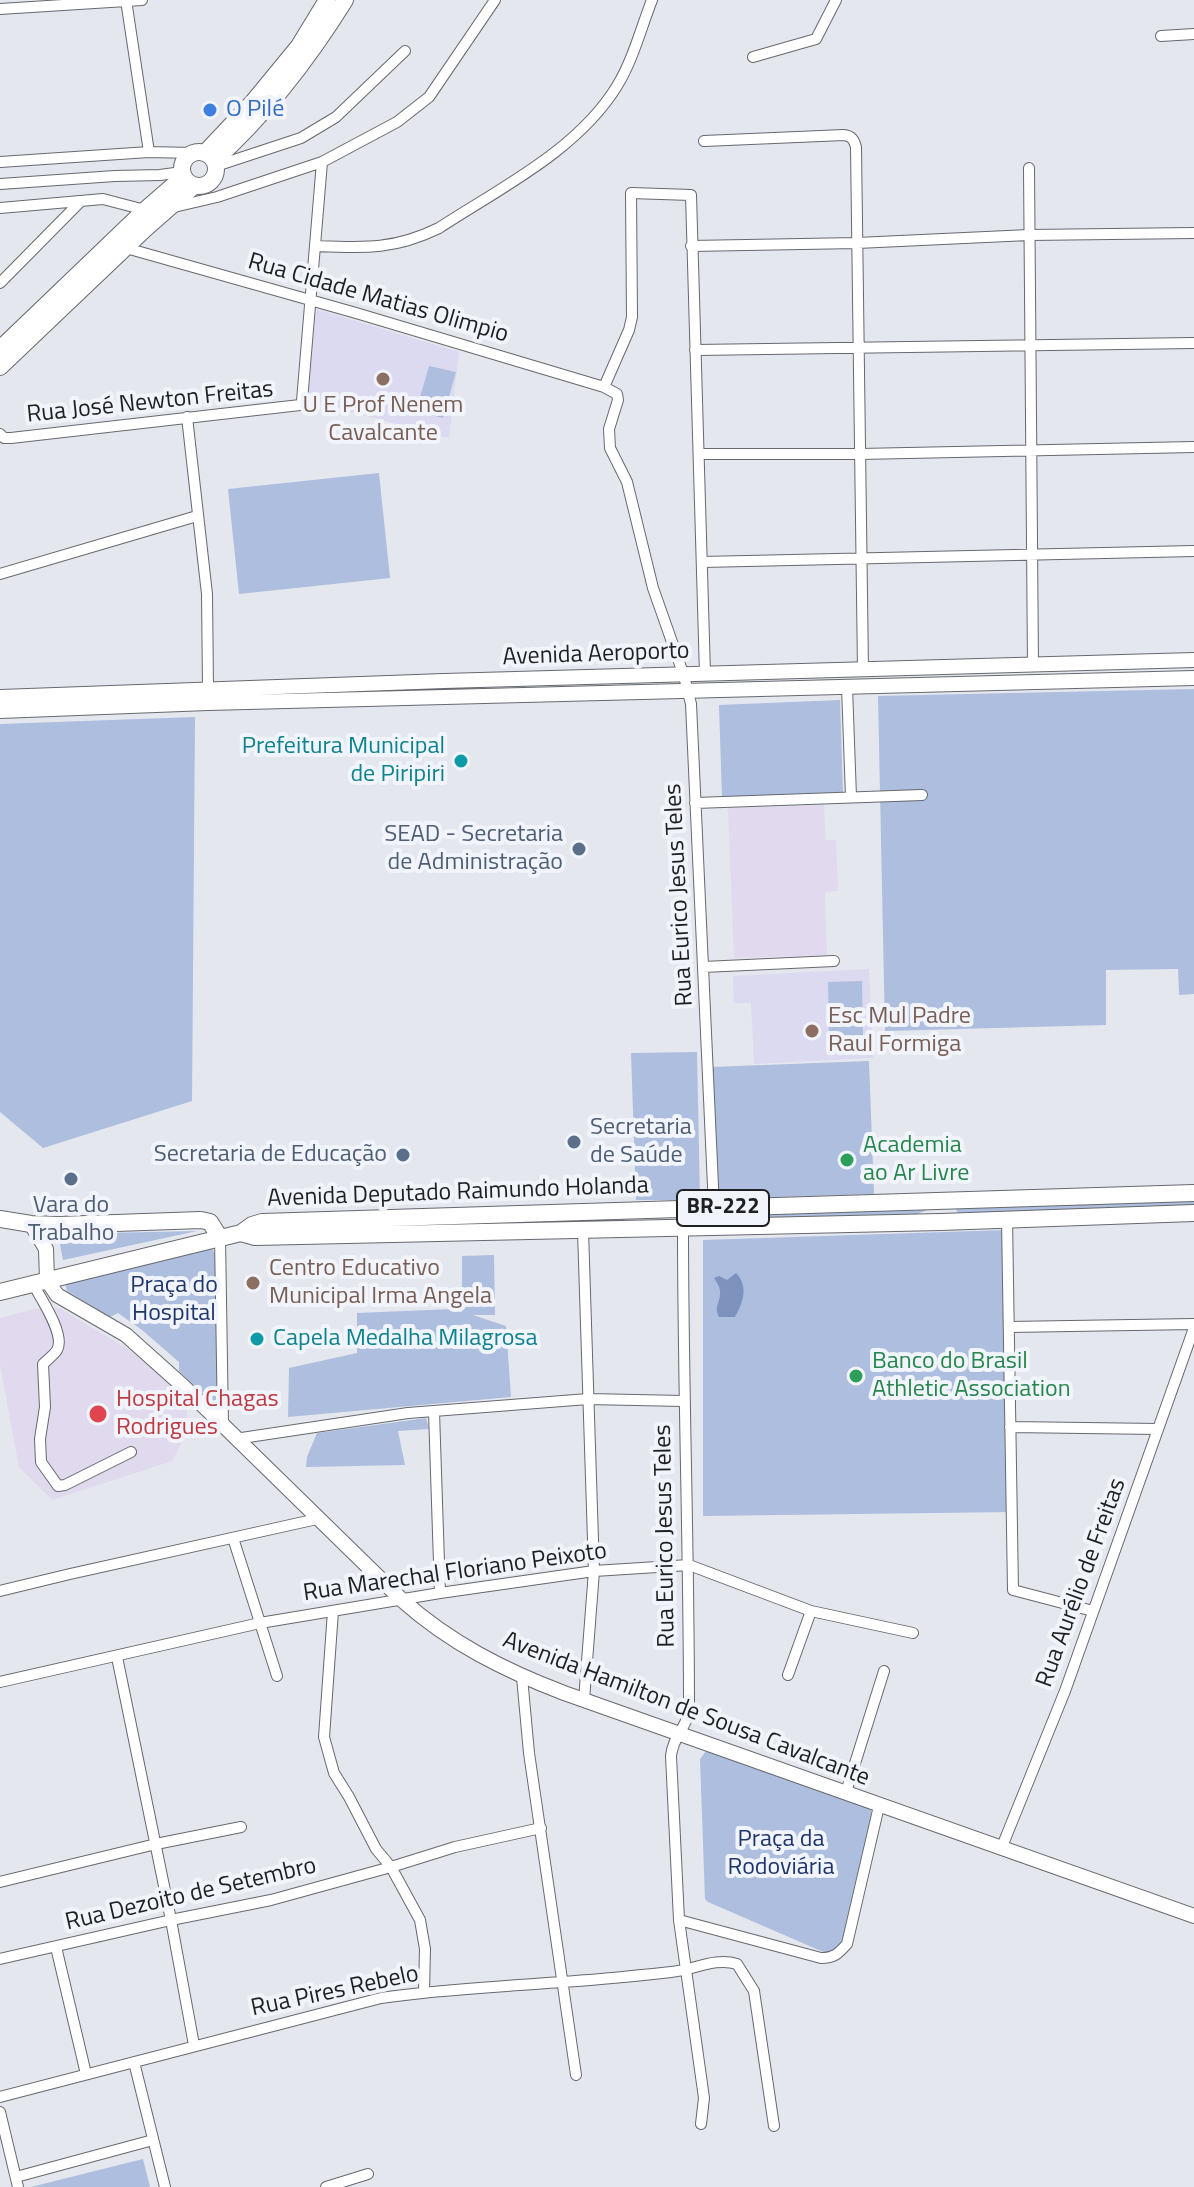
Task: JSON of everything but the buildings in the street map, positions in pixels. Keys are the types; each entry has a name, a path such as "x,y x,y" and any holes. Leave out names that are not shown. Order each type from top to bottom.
{"main road":[{"path":"207,158 299,46 327,0"},
{"path":"0,367 167,208 186,178 183,162 207,158 243,134 304,62 345,0"},
{"path":"186,178 204,185 212,180 207,158"},
{"path":"0,349 145,210 186,178"},
{"name":"Avenida Deputado Raimundo Holanda","path":"249,1232 287,1221 1194,1193"},
{"path":"941,1222 943,1201"},
{"name":"Avenida Deputado Raimundo Holanda","path":"249,1232 583,1231 1194,1213"},
{"path":"0,1219 59,1225 201,1220 210,1222 220,1238"},
{"name":"BR-222","path":"0,1292 249,1232"}],"street":[{"path":"0,9 142,0"},
{"path":"167,208 217,197 322,162 397,122 429,97 495,0"},
{"path":"316,246 386,246 424,235 556,152 596,113 616,87 652,0"},
{"path":"753,57 816,39 836,0"},
{"path":"126,1 149,152"},
{"path":"1161,36 1194,34"},
{"path":"0,162 149,152 207,158 301,138 336,117 405,51"},
{"path":"704,141 844,135 852,138 856,147 863,670"},
{"path":"312,300 322,162"},
{"path":"1029,168 1033,666"},
{"path":"0,184 115,176 186,178"},
{"path":"604,387 632,317 631,193 691,195 705,674"},
{"path":"0,208 110,200 145,210"},
{"path":"0,283 81,201"},
{"path":"691,246 1194,233"},
{"name":"Rua Cidade Matias Olimpio","path":"126,248 312,300 604,387 617,394"},
{"name":"Rua José Newton Freitas","path":"0,434 11,438 300,405 312,300"},
{"path":"695,350 1194,343"},
{"name":"Rua Eurico Jesus Teles","path":"617,394 609,429 610,448 627,482 653,588 689,692 692,713 714,1208"},
{"path":"187,417 207,594 208,689"},
{"path":"699,454 1194,447"},
{"path":"0,574 197,516"},
{"path":"702,562 1194,551"},
{"name":"Avenida Aeroporto","path":"0,697 1194,660"},
{"name":"Avenida Aeroporto","path":"0,711 1194,678"},
{"path":"847,687 851,797"},
{"path":"695,803 922,795"},
{"path":"703,967 834,961"},
{"path":"1007,1219 1013,1590 1093,1611"},
{"path":"31,1224 46,1249"},
{"path":"59,1225 46,1249 40,1282 59,1343 57,1350 43,1364 45,1407 40,1439 41,1462 58,1486 131,1452"},
{"name":"Rua Eurico Jesus Teles","path":"683,1227 689,1718 677,1733 671,1756 679,1920 704,2098 701,2124"},
{"path":"583,1231 594,1571 584,1700"},
{"path":"220,1238 223,1427"},
{"name":"Avenida Hamilton de Sousa Cavalcante","path":"40,1282 126,1335 183,1386 402,1600 426,1622 460,1645 522,1677 584,1700 1194,1916"},
{"path":"1009,1327 1194,1326"},
{"name":"Rua Aurélio de Freitas","path":"1001,1849 1065,1691 1194,1326"},
{"path":"235,1439 408,1413 588,1399 683,1401"},
{"path":"434,1412 440,1593"},
{"path":"1010,1427 1158,1429"},
{"path":"0,1591 317,1519"},
{"path":"233,1538 277,1676"},
{"name":"Rua Marechal Floriano Peixoto","path":"0,1682 260,1623 594,1571 689,1565 811,1611 913,1633"},
{"path":"333,1611 324,1737 334,1773 420,1920 425,1949 424,1992"},
{"path":"788,1675 811,1611"},
{"path":"117,1657 194,2045"},
{"path":"846,1792 884,1671"},
{"path":"522,1677 529,1753 576,2075"},
{"path":"679,1920 821,1958 831,1958 847,1944 879,1806"},
{"path":"0,1882 241,1827"},
{"name":"Rua Dezoito de Setembro","path":"0,1959 271,1900 463,1845 541,1828"},
{"path":"56,1947 86,2074"},
{"name":"Rua Pires Rebelo","path":"0,2097 381,1998 686,1971 727,1961 737,1964 754,1991 774,2126"},
{"path":"134,2062 165,2187"},
{"path":"0,2112 17,2182 153,2140"},
{"path":"326,2187 368,2174"}],"shaded area":[{"name":"U E Prof Nenem Cavalcante","path":"316,309 459,352 449,438 307,400"},
{"path":"824,805 826,840 836,840 838,891 825,892 827,955 734,958 728,808"},
{"name":"Esc Mul Padre Raul Formiga","path":"869,969 873,1058 754,1064 751,1003 734,1003 733,976"},
{"path":"736,1273 744,1289 740,1306 735,1317 719,1317 720,1290 714,1278 719,1276 727,1280"},
{"name":"Hospital Chagas Rodrigues","path":"42,1307 59,1308 128,1349 186,1397 188,1431 172,1461 52,1500 19,1467 0,1365 0,1318"}],"green space":[{"path":"429,366 456,372 443,418 416,411"},
{"path":"379,473 390,578 239,594 228,489"},
{"path":"1194,689 1194,994 1179,995 1178,969 1106,970 1106,1025 885,1031 878,696"},
{"path":"840,700 843,793 722,798 719,705"},
{"path":"195,717 192,1101 43,1148 0,1112 0,724"},
{"path":"862,981 863,1035 829,1036 828,982"},
{"path":"697,1052 700,1200 636,1200 631,1053"},
{"path":"869,1061 874,1194 716,1199 711,1067"},
{"path":"1194,1197 1194,1205 958,1213 956,1209 973,1204"},
{"path":"935,1206 936,1209 917,1214 699,1221 697,1217 699,1213"},
{"name":"Banco do Brasil Athletic Association","path":"1006,1230 1012,1512 703,1516 703,1240"},
{"path":"197,1231 63,1260 58,1234"},
{"name":"Praça do Hospital","path":"212,1249 217,1256 219,1398 212,1402 179,1371 179,1362 142,1330 118,1313 110,1317 67,1291 65,1283"},
{"path":"494,1255 495,1315 473,1315 506,1326 511,1397 288,1417 289,1368 357,1353 357,1313 453,1309 462,1312 462,1256"},
{"path":"426,1418 429,1429 398,1431 405,1465 306,1467 317,1433"},
{"name":"Praça da Rodoviária","path":"706,1751 870,1807 872,1815 841,1945 830,1953 705,1899 700,1759"},
{"path":"143,2159 150,2187 31,2187"}],"place":[{"name":"O Pilé","path":"210,110"},
{"name":"U E Prof Nenem Cavalcante","path":"383,379"},
{"name":"Prefeitura Municipal de Piripiri","path":"461,761"},
{"name":"SEAD - Secretaria de Administração","path":"579,849"},
{"name":"Esc Mul Padre Raul Formiga","path":"812,1031"},
{"name":"Secretaria de Saúde","path":"574,1142"},
{"name":"Secretaria de Educação","path":"403,1155"},
{"name":"Academia ao Ar Livre","path":"847,1160"},
{"name":"Vara do Trabalho","path":"71,1179"},
{"name":"Centro Educativo Municipal Irma Angela","path":"253,1283"},
{"name":"Capela Medalha Milagrosa","path":"257,1339"},
{"name":"Banco do Brasil Athletic Association","path":"856,1376"},
{"name":"Hospital Chagas Rodrigues","path":"98,1414"}]}
